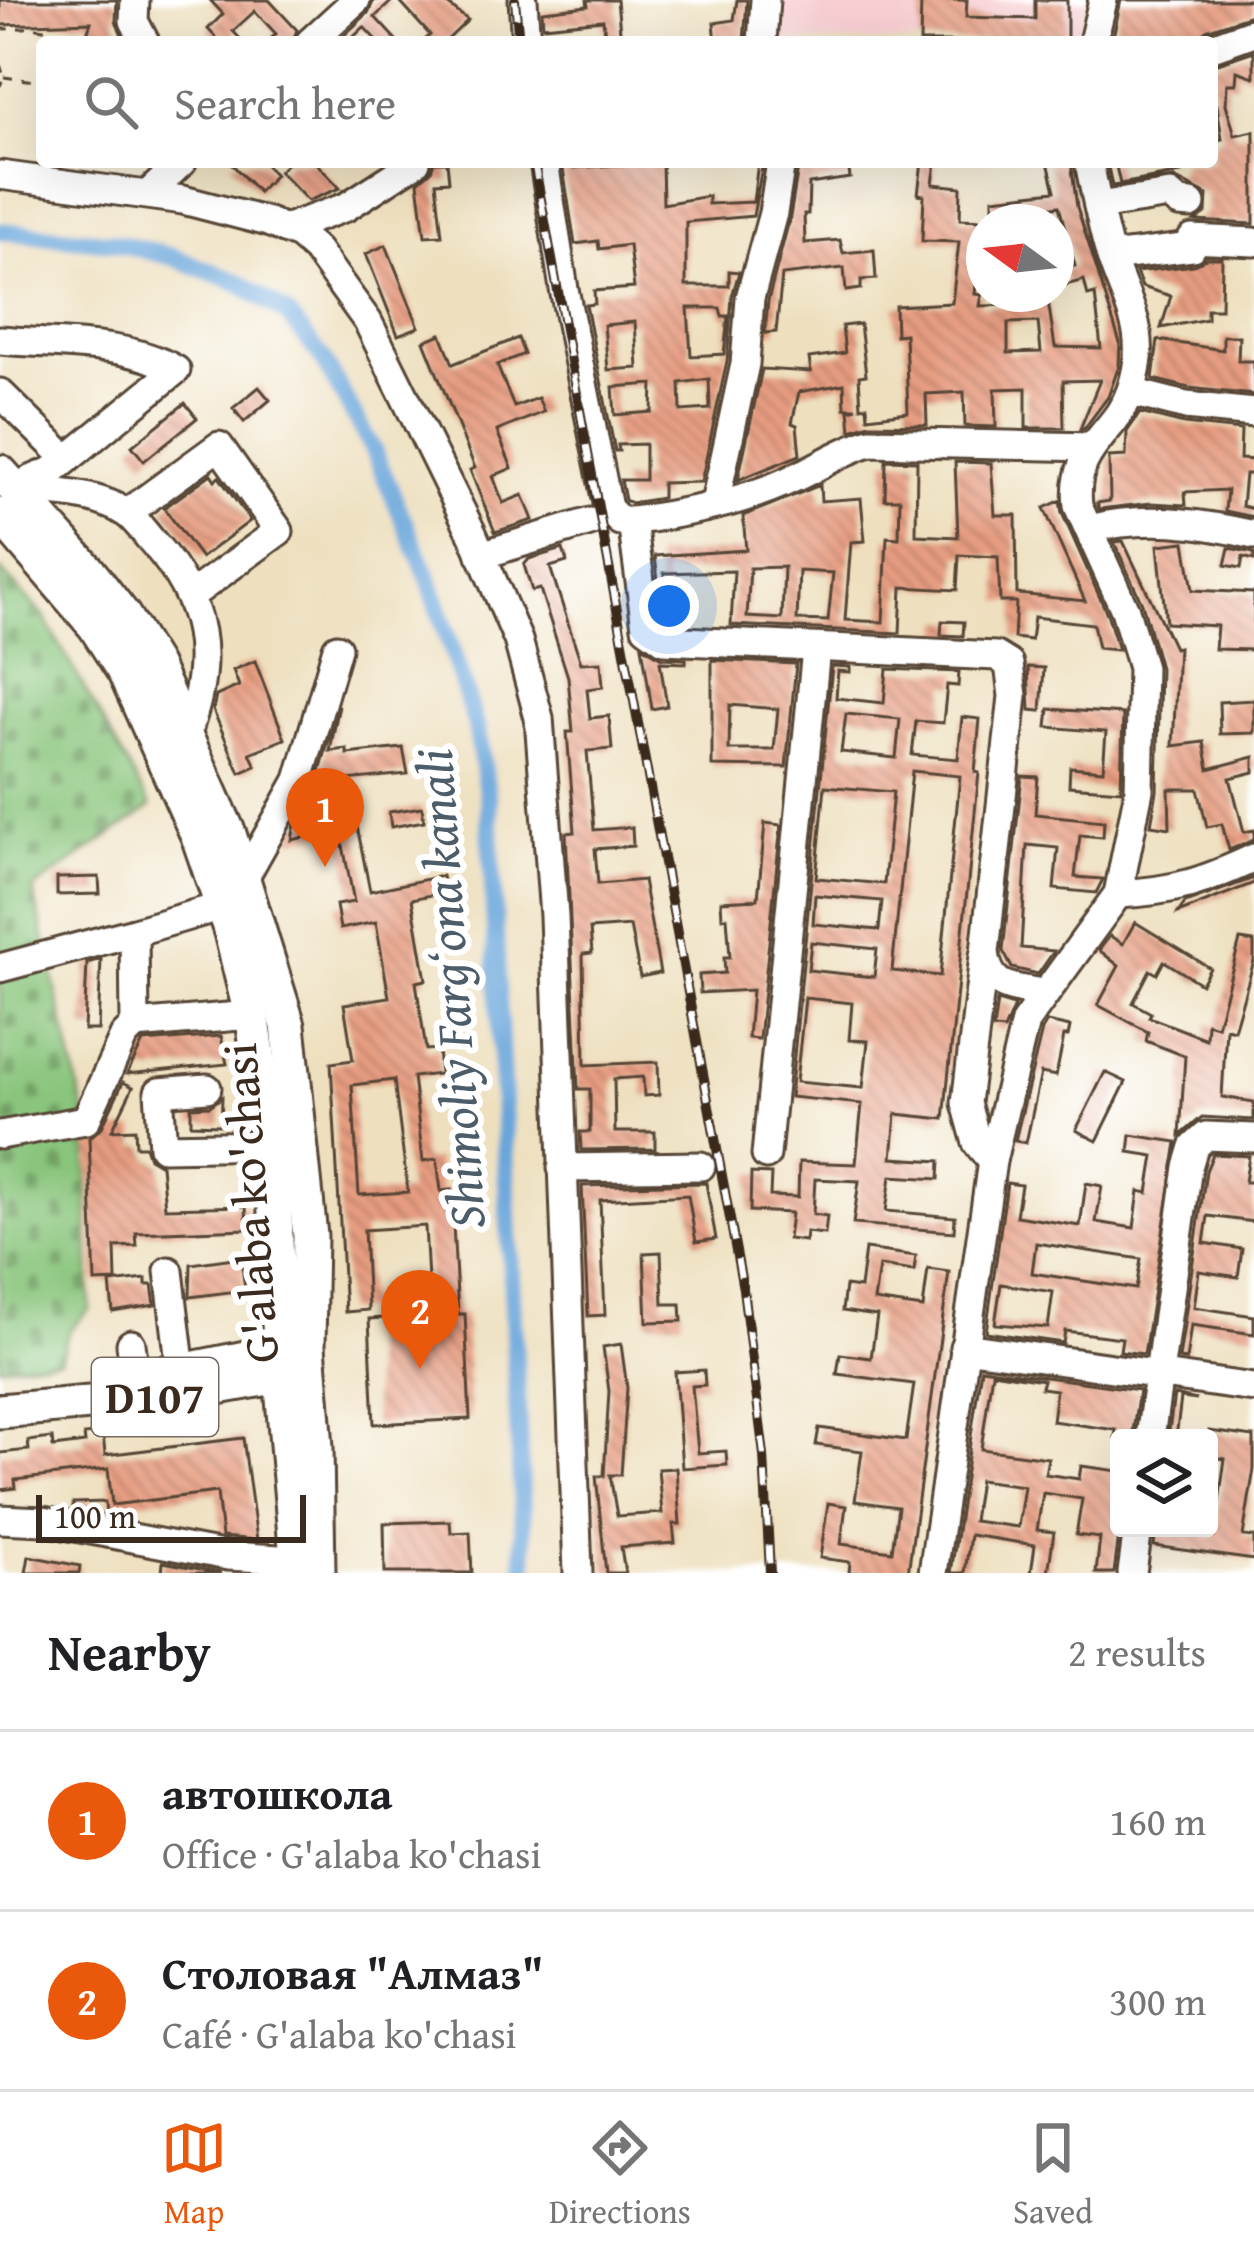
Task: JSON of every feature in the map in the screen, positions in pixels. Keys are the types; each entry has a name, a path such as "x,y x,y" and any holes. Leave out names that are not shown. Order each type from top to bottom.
{"main road":[{"name":"G'alaba ko'chasi","path":"8,491 123,615 154,665 229,834 295,1360 316,1447 304,1568"},
{"name":"G'alaba ko'chasi","path":"8,491 124,673 233,893 288,1025 310,1236 295,1360"},
{"name":"D107","path":"0,1389 133,1360 181,1371 295,1360"},
{"name":"D107","path":"0,1411 168,1396 295,1360"}],"street":[{"path":"135,0 134,21 142,36"},
{"path":"317,36 356,0"},
{"path":"523,0 526,36"},
{"path":"762,36 765,0"},
{"path":"1094,36 1103,0"},
{"path":"1218,45 1254,32"},
{"path":"148,194 176,168"},
{"path":"284,229 346,207 407,168"},
{"path":"545,168 608,508 620,520 673,515 715,503 794,478 838,453 870,442 1092,447"},
{"path":"715,503 745,364 750,298 780,168"},
{"path":"933,1573 992,1161 1025,1022 1118,894 1139,790 1142,668 1125,610 1078,506 1076,489 1092,447 1131,392 1138,333 1132,303 1111,257 1090,168"},
{"path":"0,175 204,206 284,229 316,250 368,322 518,640 539,718 554,916 578,1573"},
{"path":"1098,206 1171,195 1179,203 1191,204"},
{"path":"1111,257 1192,247 1192,238 1254,242"},
{"path":"0,340 118,351 159,360 176,370 54,470 8,491"},
{"path":"1131,392 1186,406 1254,413"},
{"path":"0,393 67,459"},
{"path":"127,513 219,446 279,531 190,596"},
{"path":"8,491 62,492 127,513 177,569 199,614 202,668 200,700 186,735"},
{"path":"632,520 646,627 664,640 996,656 1009,664 1013,696 967,1103 977,1143 992,1161"},
{"path":"1089,529 1123,521 1174,520 1254,535"},
{"path":"481,556 590,522"},
{"path":"507,616 512,575 521,557 541,537"},
{"path":"0,968 134,932 233,893 299,780 338,648"},
{"path":"766,1155 816,649"},
{"path":"1118,894 1169,891 1254,858"},
{"path":"134,932 135,1025"},
{"path":"985,952 987,970 995,982 1043,993"},
{"path":"0,1135 86,1120 124,1036 135,1025 251,1016"},
{"path":"206,1088 159,1092 163,1148 271,1145"},
{"path":"1151,1429 1194,1147 1206,1136 1254,1138"},
{"path":"562,1168 701,1166"},
{"path":"169,1271 181,1371"},
{"path":"964,1347 1254,1388"},
{"path":"0,1520 43,1521 304,1568"},
{"path":"1132,1573 1137,1537"}],"path":[{"path":"0,29 50,29 61,36"},
{"path":"0,64 4,77 0,86"},
{"path":"4,77 36,81"}],"shaded area":[{"path":"777,0 1088,0 1079,36 775,36"}],"green space":[{"path":"0,570 43,615 151,807 33,889 86,1120 90,1309 69,1331 60,1359 0,1366"}],"building":[{"path":"0,0 117,0 116,21 122,36 86,36 91,22 0,25"},
{"path":"210,0 269,0 297,30 294,36 274,36 255,11 233,31 238,36 214,36 208,29 223,14"},
{"path":"374,0 393,0 375,17 392,36 372,36 364,27 354,36 343,36 368,13"},
{"path":"398,0 442,0 468,20 451,36 430,35"},
{"path":"587,0 617,0 620,36 605,36 603,20 543,26 542,11 588,6"},
{"path":"737,0 747,0 744,36 715,36 714,23 734,20"},
{"path":"921,0 967,0 966,17 1035,19 1035,0 1067,0 1067,36 920,36"},
{"path":"1121,0 1254,0 1254,14 1200,36 1113,36"},
{"path":"1254,51 1254,77 1237,71 1236,84 1227,84 1226,104 1235,135 1254,131 1254,224 1195,221 1206,213 1207,195 1174,178 1112,186 1108,168 1116,168 1120,184 1181,173 1181,168 1218,168 1218,140 1222,139 1218,63"},
{"path":"236,168 269,168 275,175 258,192"},
{"path":"321,168 340,188 308,201 279,171"},
{"path":"448,168 449,181 436,182 442,235 425,236 418,182 431,171"},
{"path":"563,168 662,168 663,204 708,196 708,204 753,202 757,168 762,168 753,216 686,222 686,286 729,286 729,271 739,272 732,296 727,361 701,482 662,483 662,498 625,500 621,480 645,480 645,444 618,445 615,451 586,305 595,304 594,291 634,288 629,245 599,249 598,241 575,244","holes":["688,308 720,308 722,316 728,316 724,354 691,356","635,322 638,368 608,370 604,325","709,379 710,409 681,411 680,383","653,384 652,412 615,415 613,387"]},
{"path":"798,168 849,168 850,178 809,184 805,243 840,240 843,253 874,250 876,279 861,280 861,289 846,291 844,268 782,275 776,332 765,333 768,301"},
{"path":"921,168 935,168 933,184 961,187 960,219 966,219 966,312 1050,312 1055,347 1101,348 1095,294 1088,296 1084,280 1074,283 1074,204 993,204 993,198 1055,191 1049,168 1072,168 1077,207 1120,343 1119,366 1108,397 1084,429 1080,429 1100,380 1063,381 1064,428 1026,428 1026,388 995,389 996,427 965,426 964,392 926,394 927,425 870,424 851,430 849,410 857,408 845,408 844,384 799,392 792,423 797,425 800,455 738,480 762,369 811,372 809,358 845,353 842,326 860,324 866,375 859,376 861,407 867,406 868,417 908,412 905,334 896,335 895,306 952,303 959,242 922,241","holes":["1038,322 1041,352 1008,353 1008,323"]},
{"path":"386,245 419,327 398,335 366,254"},
{"path":"1206,258 1222,258 1221,309 1207,309 1207,319 1161,328 1171,296 1142,287 1136,272 1194,265"},
{"path":"441,334 453,364 518,338 524,354 497,365 514,407 538,398 544,412 497,431 512,468 493,476 503,503 523,495 533,520 495,532 424,341"},
{"path":"1223,336 1239,336 1238,361 1254,361 1254,395 1153,379 1158,340 1223,350"},
{"path":"259,387 270,400 244,422 233,408"},
{"path":"185,403 197,418 144,461 132,446"},
{"path":"1140,413 1241,430 1240,459 1254,460 1254,474 1245,474 1242,506 1254,509 1254,517 1225,511 1227,490 1185,492 1186,505 1151,503 1099,509 1097,503 1110,501 1109,457 1126,456 1127,432"},
{"path":"886,460 917,461 916,535 958,537 955,462 991,463 995,515 1016,515 1017,594 1085,601 1044,508 1060,501 1118,650 1098,648 1093,624 1034,617 1031,640 1014,638 1016,602 1000,602 998,557 959,555 957,590 902,587 900,633 731,625 734,571 664,573 671,610 662,612 655,556 746,550 743,516 820,485 821,501 861,498 865,541 851,542 845,620 883,622 887,537 899,538 900,499 885,499","holes":["784,567 782,619 747,617 750,568","799,571 833,573 828,621 797,620"]},
{"path":"211,474 215,480 219,477 250,521 201,558 164,508"},
{"path":"1123,541 1174,648 1178,647 1173,746 1204,742 1209,769 1254,757 1254,772 1230,778 1244,832 1254,830 1254,840 1229,850 1222,824 1207,827 1198,789 1169,789 1170,828 1151,825 1157,791 1160,668 1142,603 1114,542"},
{"path":"1185,542 1193,590 1254,593 1254,650 1215,649 1217,626 1166,623 1158,545"},
{"path":"1229,548 1254,553 1254,560 1243,557 1241,568 1225,565"},
{"path":"563,549 567,562 550,567 581,663 601,662 603,687 587,689 590,718 609,716 612,749 587,751 594,830 632,827 633,846 595,849 598,884 643,880 660,973 640,977 630,926 590,929 592,953 583,954 585,1065 658,1062 659,1095 644,1096 643,1077 614,1079 615,1132 655,1132 655,1149 581,1150 580,1132 590,1132 590,1089 578,1089 566,833 575,832 568,677 540,589 532,591 524,565 529,559"},
{"path":"942,621 964,622 963,636 941,635"},
{"path":"642,646 662,658 686,659 686,663 660,662 667,706 652,709"},
{"path":"712,660 796,664 786,767 712,766","holes":["730,705 778,709 774,750 729,750"]},
{"path":"255,661 285,739 250,753 256,766 240,773 213,710 216,696 239,686 233,670"},
{"path":"832,666 850,667 850,672 838,671 836,698 884,703 887,669 959,672 958,686 947,685 943,723 916,721 912,755 958,759 962,717 980,719 975,772 979,773 944,1119 896,1114 892,1158 940,1161 939,1179 891,1176 886,1211 955,1217 954,1232 853,1224 859,1181 815,1179 813,1214 827,1216 825,1234 806,1232 805,1241 788,1239 791,1213 750,1211 751,1173 771,1174 770,1196 798,1197 799,1162 856,1164 862,1104 790,1097","holes":["846,714 900,719 896,758 841,752","912,771 960,776 940,976 892,971","825,786 893,792 884,884 816,878","815,895 882,901 879,930 813,924","811,942 877,949 874,977 808,970","805,998 852,1003 849,1040 868,1041 863,1088 796,1082"]},
{"path":"1028,667 1044,668 1041,711 1030,710"},
{"path":"1254,700 1254,733 1220,734 1219,702"},
{"path":"339,705 330,751 347,749 347,754 403,748 408,774 335,781 339,830 325,833 318,778"},
{"path":"1049,709 1123,714 1121,790 1069,786 1070,767 1103,770 1106,732 1047,727"},
{"path":"1022,776 1038,777 1035,814 1104,821 1103,837 1080,835 1075,877 1103,879 1096,893 1054,889 1058,848 1027,845 1021,948 1054,951 1038,974 1012,968 1003,951"},
{"path":"422,807 424,821 391,827 389,812"},
{"path":"317,820 323,833 292,840 295,824"},
{"path":"765,823 781,825 759,1039 748,1038 752,990 700,993 699,975 725,973 724,957 730,957 721,901 758,899"},
{"path":"357,826 370,891 442,876 445,892 412,899 426,980 416,982 426,1050 438,1049 440,1074 413,1077 423,1161 437,1159 441,1191 451,1190 458,1314 465,1314 470,1419 374,1424 369,1319 430,1315 425,1226 364,1230 368,1310 345,1312 331,1063 353,1060 344,1004 389,997 376,922 340,929 336,905 354,902 340,830","holes":["394,1080 408,1192 359,1195 352,1085"]},
{"path":"99,877 100,894 57,895 57,878"},
{"path":"1254,878 1254,883 1178,913 1185,903"},
{"path":"1135,922 1210,968 1201,984 1164,961 1157,974 1150,970 1133,1003 1151,1013 1149,1017 1206,1039 1207,1023 1217,1026 1240,940 1254,942 1254,961 1234,1030 1226,1028 1222,1097 1254,1102 1254,1120 1202,1117 1180,1136 1185,1056 1146,1041 1148,1032 1098,1005 1119,966 1099,950 1110,936 1123,944"},
{"path":"101,959 98,1030 84,1030 87,963"},
{"path":"997,1001 1014,1006 1004,1030 993,1029"},
{"path":"1047,1022 1070,1027 1068,1036 1064,1036 1056,1076 1041,1073 1026,1143 1015,1141 1042,1030"},
{"path":"221,1036 227,1064 127,1074 143,1042"},
{"path":"1105,1072 1126,1082 1097,1141 1076,1130"},
{"path":"123,1082 133,1087 112,1130 135,1129 136,1146 145,1146 149,1158 161,1165 165,1208 246,1206 247,1229 136,1233 137,1246 115,1247 116,1281 95,1282 89,1138 102,1127"},
{"path":"222,1097 221,1125 191,1124 191,1107 210,1106"},
{"path":"1131,1135 1177,1142 1144,1354 1120,1351 1122,1338 1065,1331 1063,1343 986,1332 1007,1183 1021,1185 1016,1216 1080,1226 1086,1183 1102,1186 1096,1222 1134,1228 1139,1191 1148,1193 1154,1156 1129,1152","holes":["1036,1243 1141,1259 1136,1289 1032,1273","1001,1284 1053,1292 1048,1328 995,1324"]},
{"path":"1213,1154 1249,1156 1245,1182 1254,1182 1254,1222 1208,1216 1204,1243 1242,1249 1238,1277 1199,1271 1194,1307 1254,1316 1254,1334 1191,1325 1186,1360 1179,1359 1206,1171"},
{"path":"706,1183 716,1239 696,1242 688,1195 600,1200 605,1315 588,1316 582,1186"},
{"path":"865,1249 916,1256 914,1271 879,1266 874,1301 923,1308 928,1269 949,1272 908,1573 849,1573 850,1562 820,1558 828,1503 846,1506 841,1544 892,1551 898,1507 855,1501 862,1451 816,1445 819,1428 906,1440 914,1384 837,1374 840,1354 871,1358 877,1316 842,1311 845,1286 860,1288"},
{"path":"661,1252 663,1304 681,1304 682,1321 647,1322 644,1253"},
{"path":"241,1257 245,1290 190,1297 191,1264"},
{"path":"146,1279 146,1285 152,1285 155,1305 113,1312 110,1283"},
{"path":"621,1344 627,1388 621,1475 610,1475 617,1516 662,1513 658,1469 676,1468 680,1524 673,1524 675,1543 621,1547 625,1573 606,1573 596,1476 604,1476 609,1391 603,1347"},
{"path":"981,1368 1139,1390 1133,1429 1110,1429 1052,1421 1056,1390 1041,1388 1043,1380 992,1372 981,1449 1048,1458 1045,1474 1079,1479 1081,1466 1110,1470 1110,1537 1119,1537 1114,1573 1096,1573 1100,1538 1076,1535 1082,1499 1043,1493 1037,1530 1054,1532 1048,1573 1031,1573 1035,1545 970,1535 965,1573 951,1573","holes":["979,1480 1024,1486 1018,1527 973,1521"]},
{"path":"704,1370 705,1385 692,1386 698,1453 726,1451 727,1465 682,1468 675,1372"},
{"path":"1174,1395 1197,1400 1181,1398 1177,1429 1169,1429"},
{"path":"1218,1432 1254,1437 1243,1536 1254,1537 1254,1560 1154,1546 1155,1537 1218,1537 1225,1459 1218,1458"},
{"path":"103,1433 105,1455 243,1438 257,1540 222,1537 217,1492 112,1505 108,1469 15,1480 16,1488 0,1490 0,1453 29,1450 28,1441 52,1438 53,1447 85,1443 84,1435"},
{"path":"105,1502 106,1515 73,1508 73,1503"},
{"path":"450,1521 451,1533 470,1532 472,1573 385,1573 384,1523"},
{"path":"29,1556 80,1566 79,1573 26,1573"},
{"path":"163,1562 221,1573 162,1573"}],"waterway":[{"name":"Shimoliy Fargʻona kanali","path":"0,231 112,242 173,257 240,283 288,315 323,359 375,454 429,579 476,726 489,803 525,1573"}],"railway":[{"path":"515,0 518,36"},
{"path":"535,168 743,1289 764,1455 770,1573"}],"place":[{"name":"автошкола","path":"325,867"},
{"name":"Столовая \"Алмаз\"","path":"420,1369"}]}
